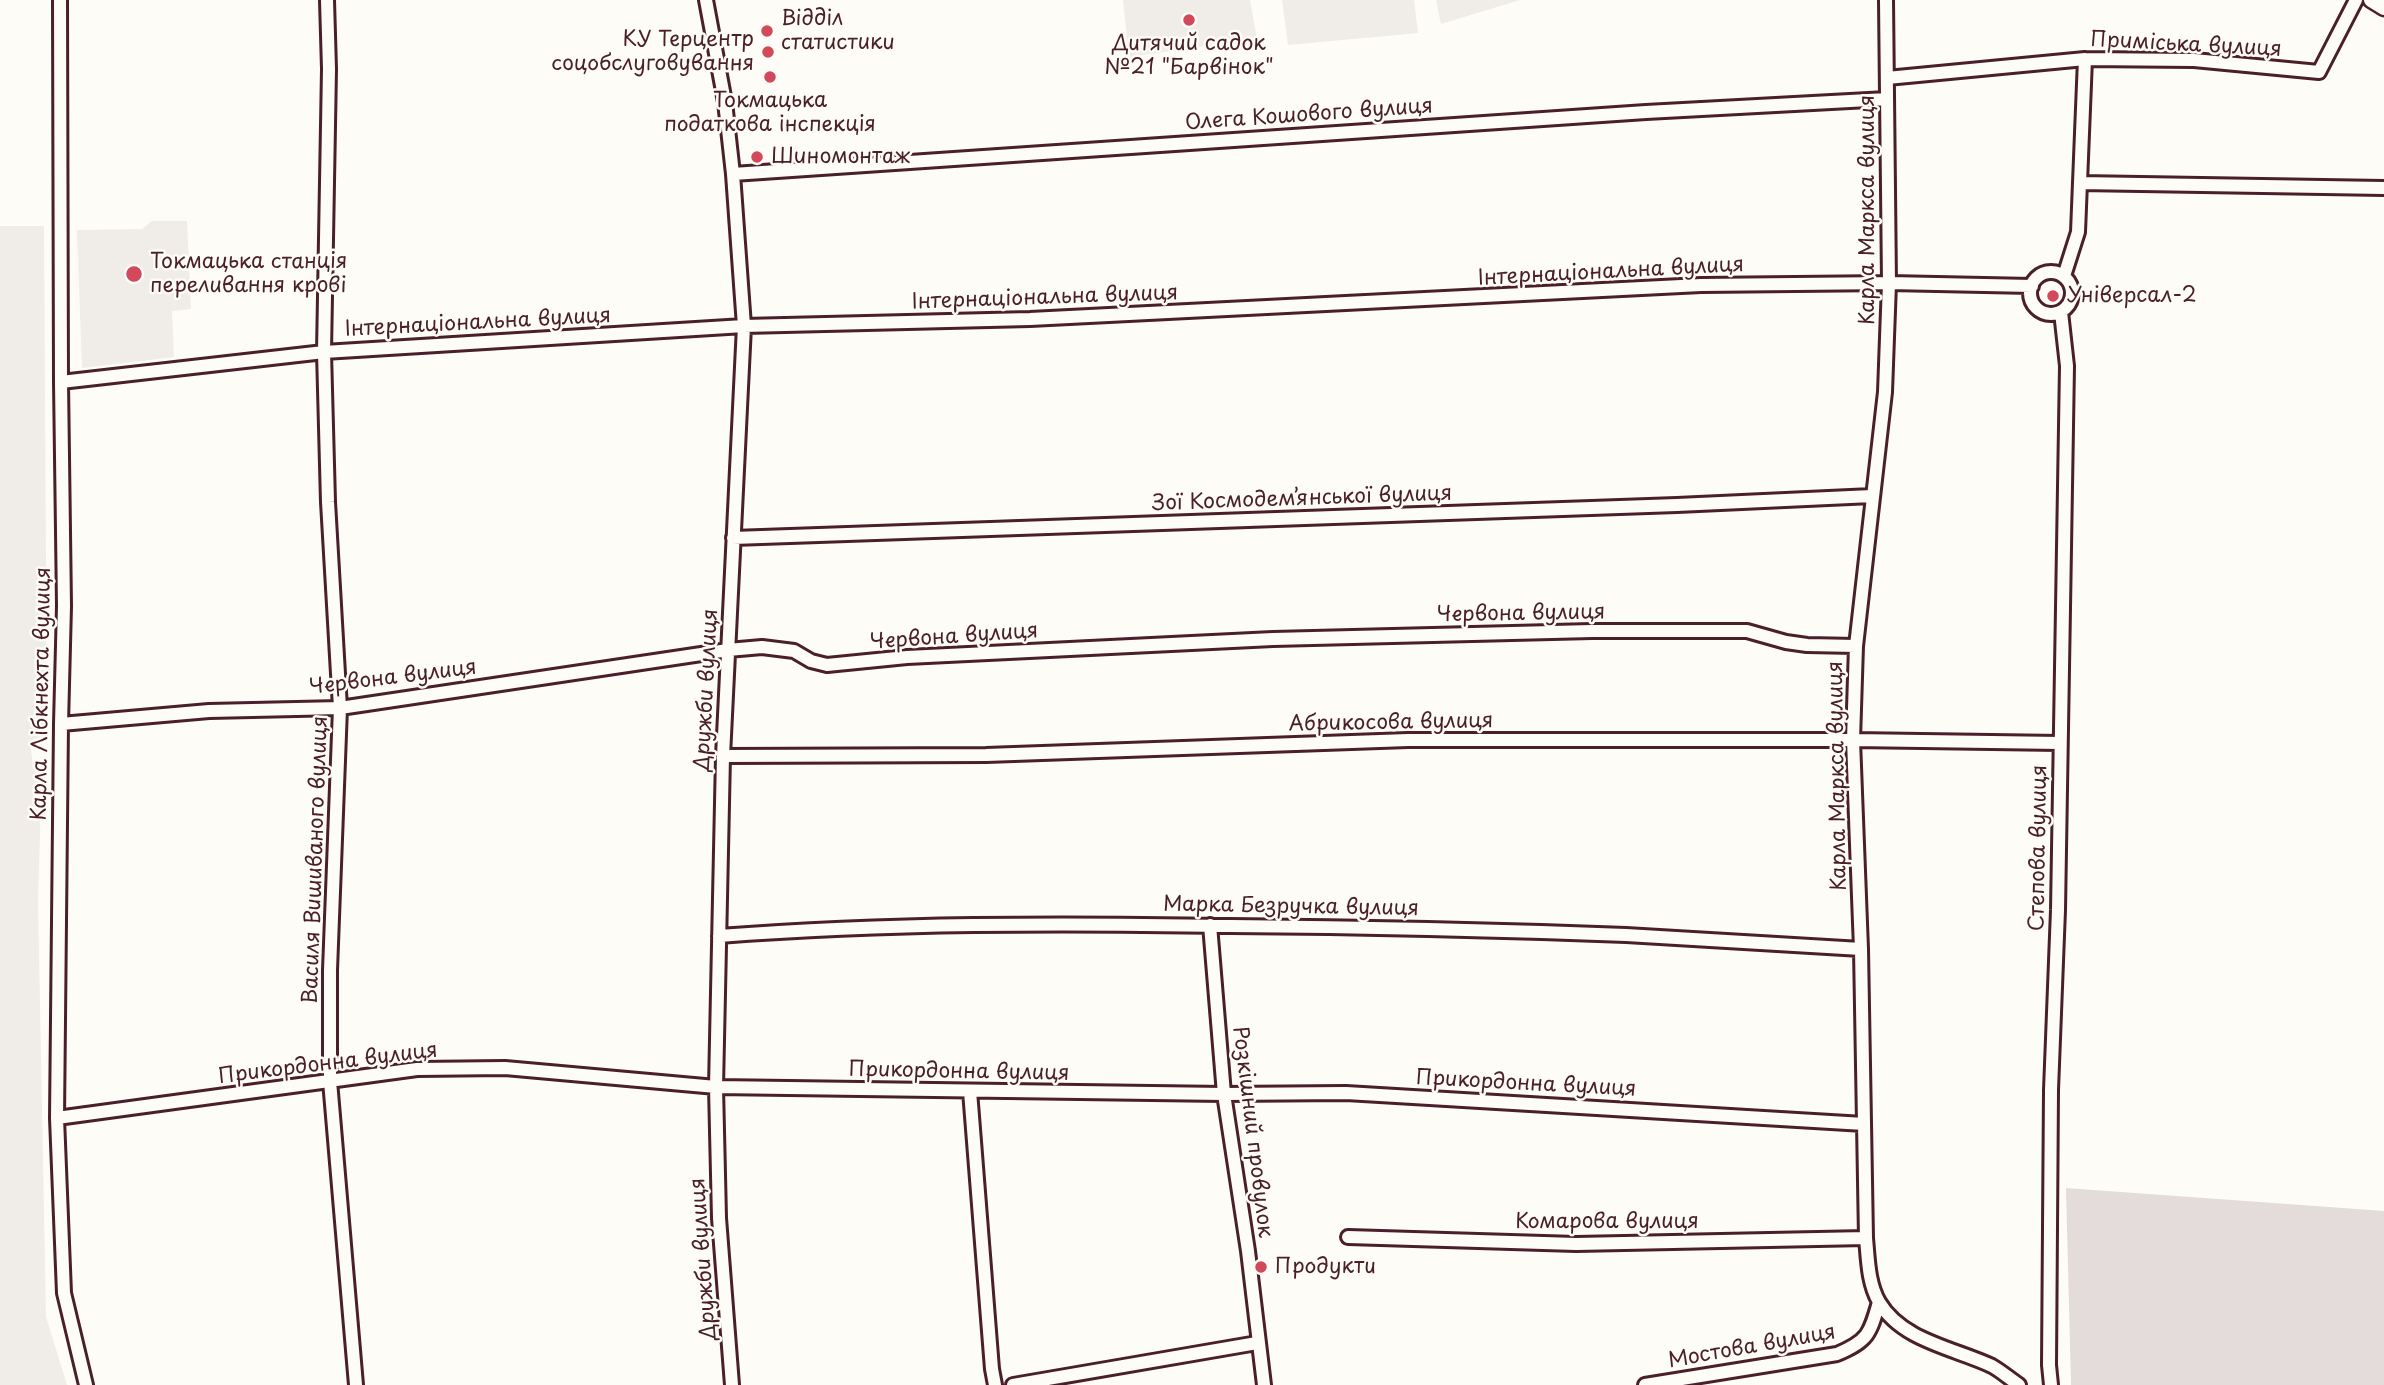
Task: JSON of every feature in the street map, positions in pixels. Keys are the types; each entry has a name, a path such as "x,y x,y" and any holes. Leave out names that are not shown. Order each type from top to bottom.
{"main road":[{"path":"2371,0 2384,8"}],"street":[{"name":"Карла Лібкнехта вулиця","path":"60,0 64,606 57,1118 64,1293 86,1385"},
{"name":"Василя Вишиваного вулиця","path":"327,0 329,69 324,352 328,502 340,708 330,970 330,1081 356,1385"},
{"name":"Дружби вулиця","path":"706,0 725,102 744,326 723,756 716,1087 719,1218 732,1385"},
{"name":"Карла Маркса вулиця","path":"1886,0 1889,283 1885,392 1856,646 1853,740 1869,1275 1879,1302 1897,1322 1920,1338 1993,1367 2019,1385"},
{"name":"Приміська вулиця","path":"1887,78 2085,59 2194,61 2319,72 2356,0"},
{"path":"2064,276 2078,232 2085,59"},
{"name":"Олега Кошового вулиця","path":"733,174 1632,113 1887,99"},
{"path":"2080,184 2384,187"},
{"path":"2052,271 2064,276 2072,287 2071,302 2061,312 2046,313 2040,310 2031,299 2035,280 2045,272 2052,271"},
{"name":"Інтернаціональна вулиця","path":"61,382 324,352 744,326 1030,319 1701,285 1889,283 2032,286"},
{"name":"Степова вулиця","path":"2052,1385 2049,1365 2050,1104 2058,910 2067,366 2061,312"},
{"name":"Зої Космодем’янської вулиця","path":"733,538 1872,496"},
{"name":"Червона вулиця","path":"61,724 209,711 340,708 762,647 794,651 811,661 828,665 906,657 1273,639 1592,631 1747,631 1807,645 1856,646"},
{"name":"Абрикосова вулиця","path":"723,756 986,755 1408,740 2060,743"},
{"name":"Марка Безручка вулиця","path":"719,936 819,928 950,925 1210,925 1600,934 1861,949"},
{"name":"Розкішний провулок","path":"1210,925 1224,1094 1248,1251 1264,1385"},
{"name":"Прикордонна вулиця","path":"57,1118 417,1069 505,1068 716,1087 1224,1094 1346,1093 1864,1124"},
{"path":"970,1091 995,1385"},
{"name":"Комарова вулиця","path":"1348,1237 1576,1244 1866,1238"},
{"name":"Мостова вулиця","path":"1644,1385 1837,1354 1867,1337 1879,1302"},
{"path":"1013,1385 1257,1343"}],"shaded area":[{"name":"Дитячий садок №21 \"Барвінок\"","path":"1123,0 1250,0 1257,39 1129,57"},
{"path":"1282,0 1414,0 1418,33 1288,45"},
{"path":"1436,0 1520,0 1441,24"},
{"name":"Токмацька станція переливання крові","path":"152,221 187,221 191,309 172,311 174,357 82,368 77,230 142,229"},
{"path":"0,226 44,226 47,737 30,743 33,765 42,764 38,902 46,1317 67,1385 0,1385"},
{"path":"2066,1188 2384,1211 2384,1385 2071,1385"}],"place":[{"name":"Дитячий садок №21 \"Барвінок\"","path":"1189,20"},
{"name":"Відділ статистики","path":"767,31"},
{"name":"КУ Терцентр соцобслуговування","path":"768,52"},
{"name":"Токмацька податкова інспекція","path":"770,77"},
{"name":"Шиномонтаж","path":"757,157"},
{"name":"Токмацька станція переливання крові","path":"134,274"},
{"name":"Універсал-2","path":"2053,296"},
{"name":"Продукти","path":"1261,1267"}]}
